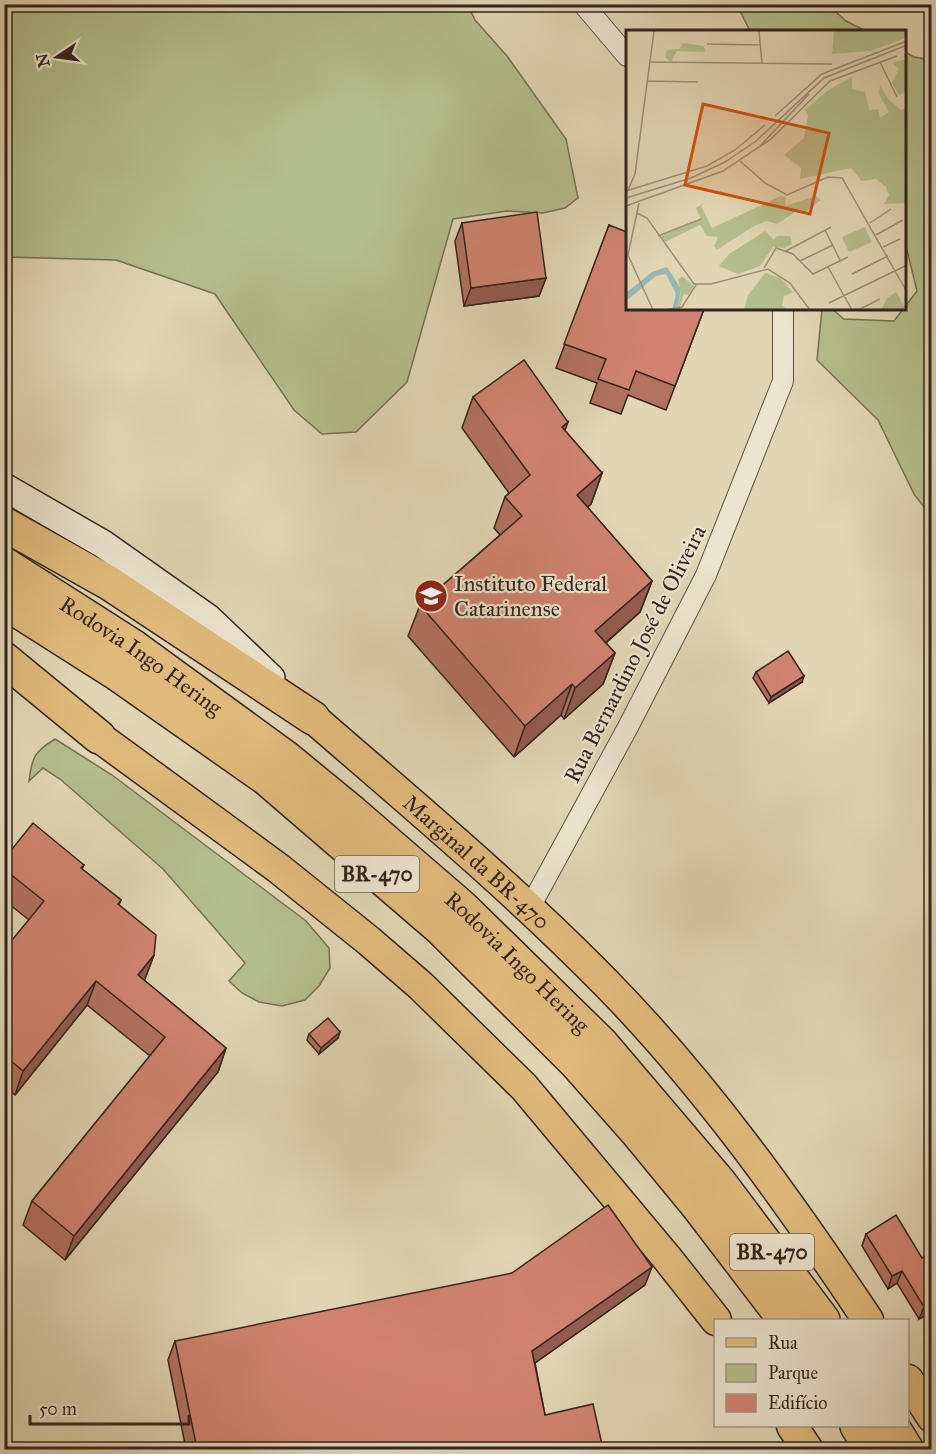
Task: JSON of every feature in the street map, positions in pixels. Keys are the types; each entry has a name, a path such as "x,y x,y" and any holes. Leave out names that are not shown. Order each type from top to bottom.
{"highway":[{"path":"4,524 109,583 313,718"},
{"name":"Rodovia Ingo Hering","path":"4,564 134,647 285,757 462,907 601,1043 720,1183 822,1319"},
{"name":"Rodovia Ingo Hering","path":"4,602 116,673 267,779 440,928 576,1063 630,1123 697,1205 784,1319"},
{"path":"4,659 99,737"},
{"path":"858,1427 872,1449"},
{"path":"893,1427 907,1449"}],"main road":[{"name":"Marginal da BR-470","path":"4,487 103,544 208,618 313,718 449,836 607,984 692,1078 742,1141 809,1232 867,1319"},
{"path":"4,675 99,737 278,868 421,986 524,1087 668,1257 715,1319"},
{"path":"909,1382 932,1417"},
{"path":"793,1427 808,1449"}],"street":[{"path":"583,4 626,55"},
{"name":"Rua Bernardino José de Oliveira","path":"529,909 628,727 706,575 783,381 783,310"}],"green space":[{"path":"5,4 468,5 475,20 507,56 566,139 578,198 565,208 543,213 507,211 453,219 407,382 356,432 322,434 294,410 215,294 116,260 5,257"},
{"path":"737,5 828,5 846,21 864,30 750,30"},
{"path":"906,53 914,57 931,60 931,516 914,494 878,420 817,360 822,310 833,310 844,319 894,321 902,310 906,310 906,305 917,291 906,246"},
{"path":"55,739 112,775 306,921 329,948 330,968 319,986 305,1000 282,1006 259,1002 242,993 229,981 245,963 163,869 60,779 43,768 29,781 35,756"}],"building":[{"path":"537,212 546,278 471,288 462,223"},
{"path":"609,225 626,232 626,310 704,310 675,386 636,371 629,390 598,379 606,359 564,344"},
{"path":"524,360 568,422 562,427 602,473 577,495 652,581 595,631 615,653 575,688 572,684 525,726 420,605 522,516 505,497 530,475 473,397"},
{"path":"788,651 804,676 771,697 756,672"},
{"path":"33,823 84,865 81,868 121,900 118,904 156,935 154,955 138,975 226,1048 74,1236 32,1201 165,1037 96,981 23,1071 4,1055 4,950 44,901 4,869 4,859"},
{"path":"328,1018 340,1032 321,1048 309,1034"},
{"path":"608,1205 652,1267 532,1351 545,1415 593,1404 603,1449 197,1449 175,1341 512,1273"},
{"path":"896,1215 922,1258 932,1253 932,1302 924,1307 902,1271 892,1276 866,1234"}],"place":[{"name":"Instituto Federal Catarinense","path":"431,596"}]}
